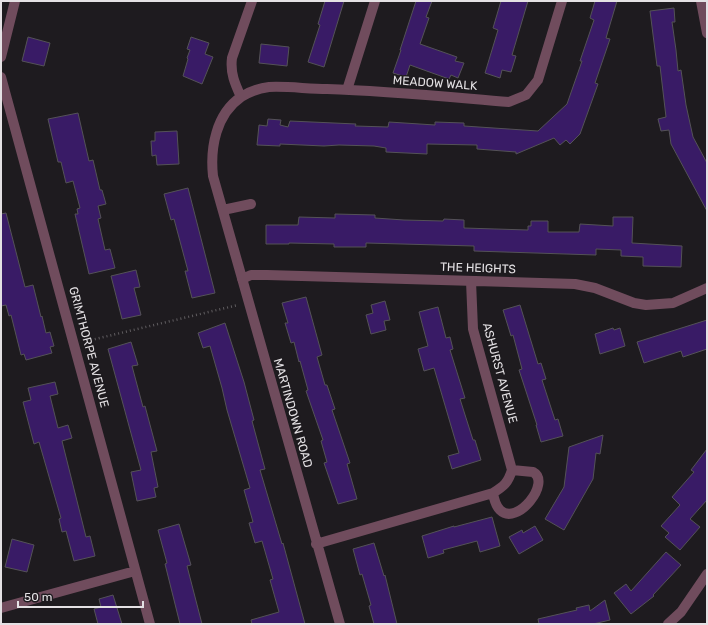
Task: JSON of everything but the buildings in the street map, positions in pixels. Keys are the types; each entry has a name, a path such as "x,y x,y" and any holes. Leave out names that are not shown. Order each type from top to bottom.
{"street":[{"path":"1,57 15,1"},
{"path":"241,97 233,79 231,67 232,58 252,1"},
{"path":"347,90 375,1"},
{"name":"MEADOW WALK","path":"241,97 251,92 269,87 347,90 509,102 526,95 538,80 562,1"},
{"path":"702,1 707,33"},
{"name":"GRIMTHORPE AVENUE","path":"1,77 75,344 150,624"},
{"name":"MARTINDOWN ROAD","path":"241,97 225,114 217,132 213,147 213,176 316,544 340,624"},
{"path":"223,210 251,204"},
{"name":"THE HEIGHTS","path":"242,279 251,275 267,275 575,284 595,288 634,303 646,305 673,303 707,288"},
{"name":"ASHURST AVENUE","path":"471,281 473,330 512,470"},
{"path":"316,544 492,493 503,486 508,480 512,470 533,472 539,477 538,488 533,499 522,510 514,514 507,514 500,511 495,503 492,493"},
{"path":"1,608 136,571"},
{"path":"668,624 681,612 707,574"}],"path":[{"path":"75,344 249,303"}]}
